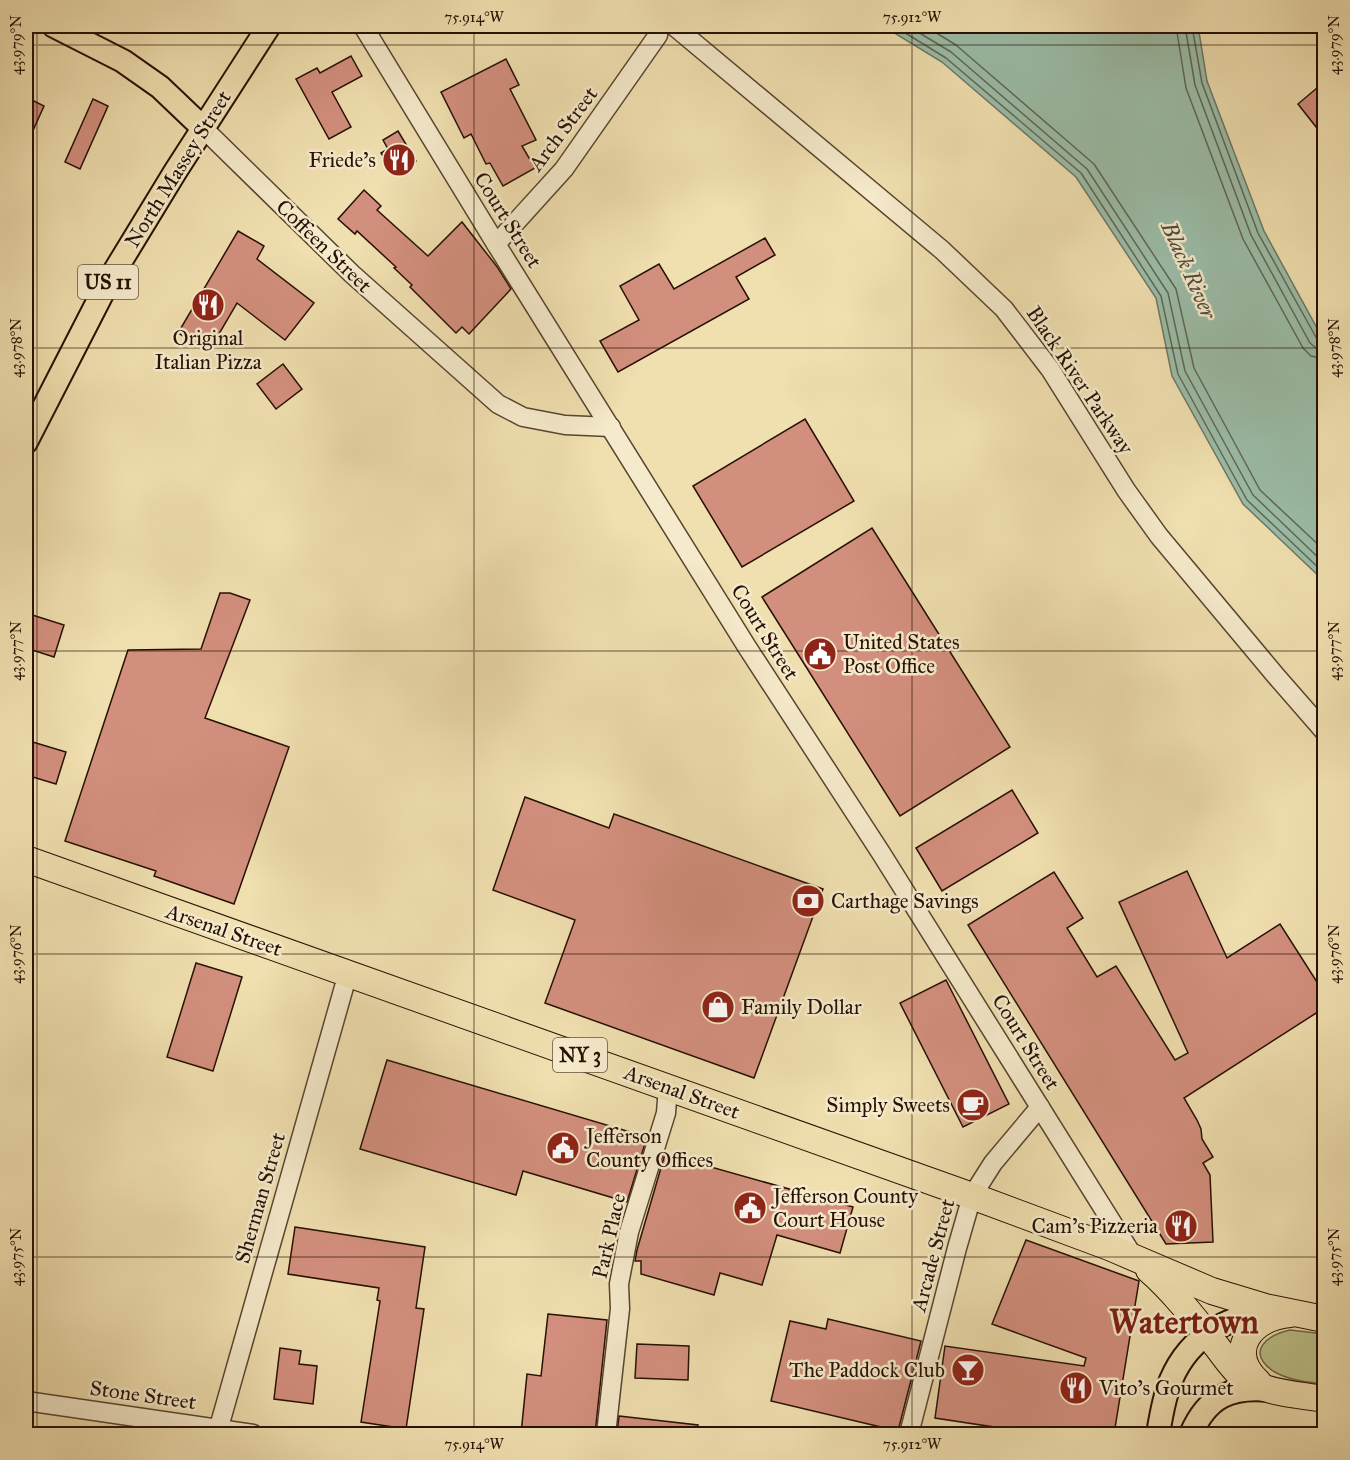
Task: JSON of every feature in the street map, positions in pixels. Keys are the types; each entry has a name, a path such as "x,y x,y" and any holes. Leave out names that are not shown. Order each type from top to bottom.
{"highway":[{"name":"Arsenal Street","path":"26,859 972,1196 1133,1257"},
{"name":"NY 3","path":"1133,1257 1184,1281 1212,1291 1293,1313"},
{"name":"NY 3","path":"1133,1257 1154,1275 1206,1333 1228,1363 1254,1384 1271,1390"},
{"path":"1324,1319 1293,1313 1270,1317 1251,1330 1245,1340 1243,1352 1245,1364 1251,1376 1261,1385 1271,1390 1324,1399"}],"main road":[{"name":"Coffeen Street","path":"54,26 123,61 160,87 203,128"},
{"name":"North Massey Street","path":"26,442 31,419 108,282 174,172 269,26"},
{"path":"1158,1434 1171,1380 1189,1351 1206,1333 1241,1317 1267,1312 1293,1313"},
{"path":"1191,1434 1197,1420 1220,1396 1228,1363"},
{"path":"1220,1396 1234,1390 1253,1388 1271,1390"}],"street":[{"name":"Court Street","path":"362,26 747,647 886,862 1133,1257"},
{"name":"Arch Street","path":"496,244 564,169 666,30"},
{"name":"Black River Parkway","path":"666,30 942,250 1004,309 1050,369 1126,490 1159,536 1324,731"},
{"name":"Coffeen Street","path":"203,128 352,274 498,404 523,417 565,425 611,427"},
{"name":"Sherman Street","path":"217,1432 348,973"},
{"name":"Park Place","path":"606,1434 620,1309 619,1284 629,1232 666,1113 668,1087"},
{"name":"Arcade Street","path":"909,1434 972,1196 993,1162 1040,1107"},
{"name":"Stone Street","path":"26,1401 217,1432 253,1434"}],"green space":[{"path":"1290,1330 1324,1334 1324,1384 1285,1377 1265,1364 1260,1351 1263,1345 1274,1336"}],"water":[{"name":"Black River","path":"883,26 1198,26 1207,81 1264,231 1324,341 1324,581 1243,504 1172,376 1156,298 1076,177 942,62"}],"building":[{"path":"351,56 362,76 332,92 351,127 329,139 296,79 317,68 320,73"},
{"path":"506,59 519,85 510,89 536,140 522,146 535,168 503,186 490,163 486,164 471,134 464,138 441,92"},
{"path":"1324,82 1324,137 1298,104"},
{"path":"26,97 44,106 26,146"},
{"path":"93,99 108,106 80,169 65,162"},
{"path":"398,131 416,161 395,174 381,153 388,149 383,140"},
{"path":"364,190 381,206 377,210 428,256 462,222 498,268 511,289 469,334 462,327 456,333 410,287 412,285 394,268 396,267 357,231 355,234 338,219"},
{"path":"238,231 264,246 257,259 314,303 285,340 237,303 209,351 178,333"},
{"path":"765,238 775,255 736,277 749,299 618,372 600,341 639,320 620,286 659,264 674,289"},
{"path":"283,364 302,389 276,409 257,384"},
{"path":"805,419 854,501 742,567 693,486"},
{"path":"872,528 1010,747 900,816 762,597"},
{"path":"220,593 230,593 250,600 205,718 289,747 234,904 154,876 156,871 65,841 128,650 201,649"},
{"path":"26,613 64,625 54,657 26,648"},
{"path":"26,740 66,752 56,784 26,775"},
{"path":"1012,790 1038,833 942,891 916,848"},
{"path":"525,797 609,828 614,814 823,889 754,1078 545,1003 575,920 493,890"},
{"path":"1187,871 1227,958 1280,924 1324,993 1324,1008 1184,1098 1197,1120 1202,1139 1213,1157 1203,1163 1210,1175 1213,1242 1166,1244 968,925 1054,872 1083,918 1067,928 1097,977 1116,966 1175,1060 1188,1053 1119,902"},
{"path":"196,963 242,977 213,1071 167,1057"},
{"path":"946,980 1009,1104 963,1127 900,1003"},
{"path":"387,1060 647,1137 627,1202 523,1171 516,1195 360,1149"},
{"path":"665,1154 853,1207 840,1253 777,1235 762,1285 720,1273 714,1295 641,1274 641,1261 635,1261 637,1250"},
{"path":"295,1227 425,1247 416,1308 424,1309 406,1429 361,1422 380,1301 377,1300 379,1288 288,1274"},
{"path":"1026,1240 1139,1281 1114,1434 1026,1434 1027,1432 935,1418 945,1346 1084,1366 1086,1358 992,1324"},
{"path":"548,1314 607,1320 595,1434 521,1434 527,1374 541,1376"},
{"path":"828,1319 921,1341 898,1431 771,1401 790,1321 826,1329"},
{"path":"637,1344 689,1346 688,1380 635,1378"},
{"path":"280,1348 301,1351 299,1364 317,1366 313,1404 274,1399"},
{"path":"619,1416 698,1425 697,1434 617,1434"}],"place":[{"name":"Friede's","path":"399,160"},
{"name":"Original Italian Pizza","path":"208,305"},
{"name":"United States Post Office","path":"820,654"},
{"name":"Carthage Savings","path":"808,901"},
{"name":"Family Dollar","path":"718,1007"},
{"name":"Simply Sweets","path":"973,1105"},
{"name":"Jefferson County Offices","path":"563,1148"},
{"name":"Jefferson County Court House","path":"750,1208"},
{"name":"Cam's Pizzeria","path":"1181,1226"},
{"name":"The Paddock Club","path":"968,1370"},
{"name":"Vito's Gourmet","path":"1076,1388"}],"district":[{"name":"Watertown","path":"1184,1322"}]}
